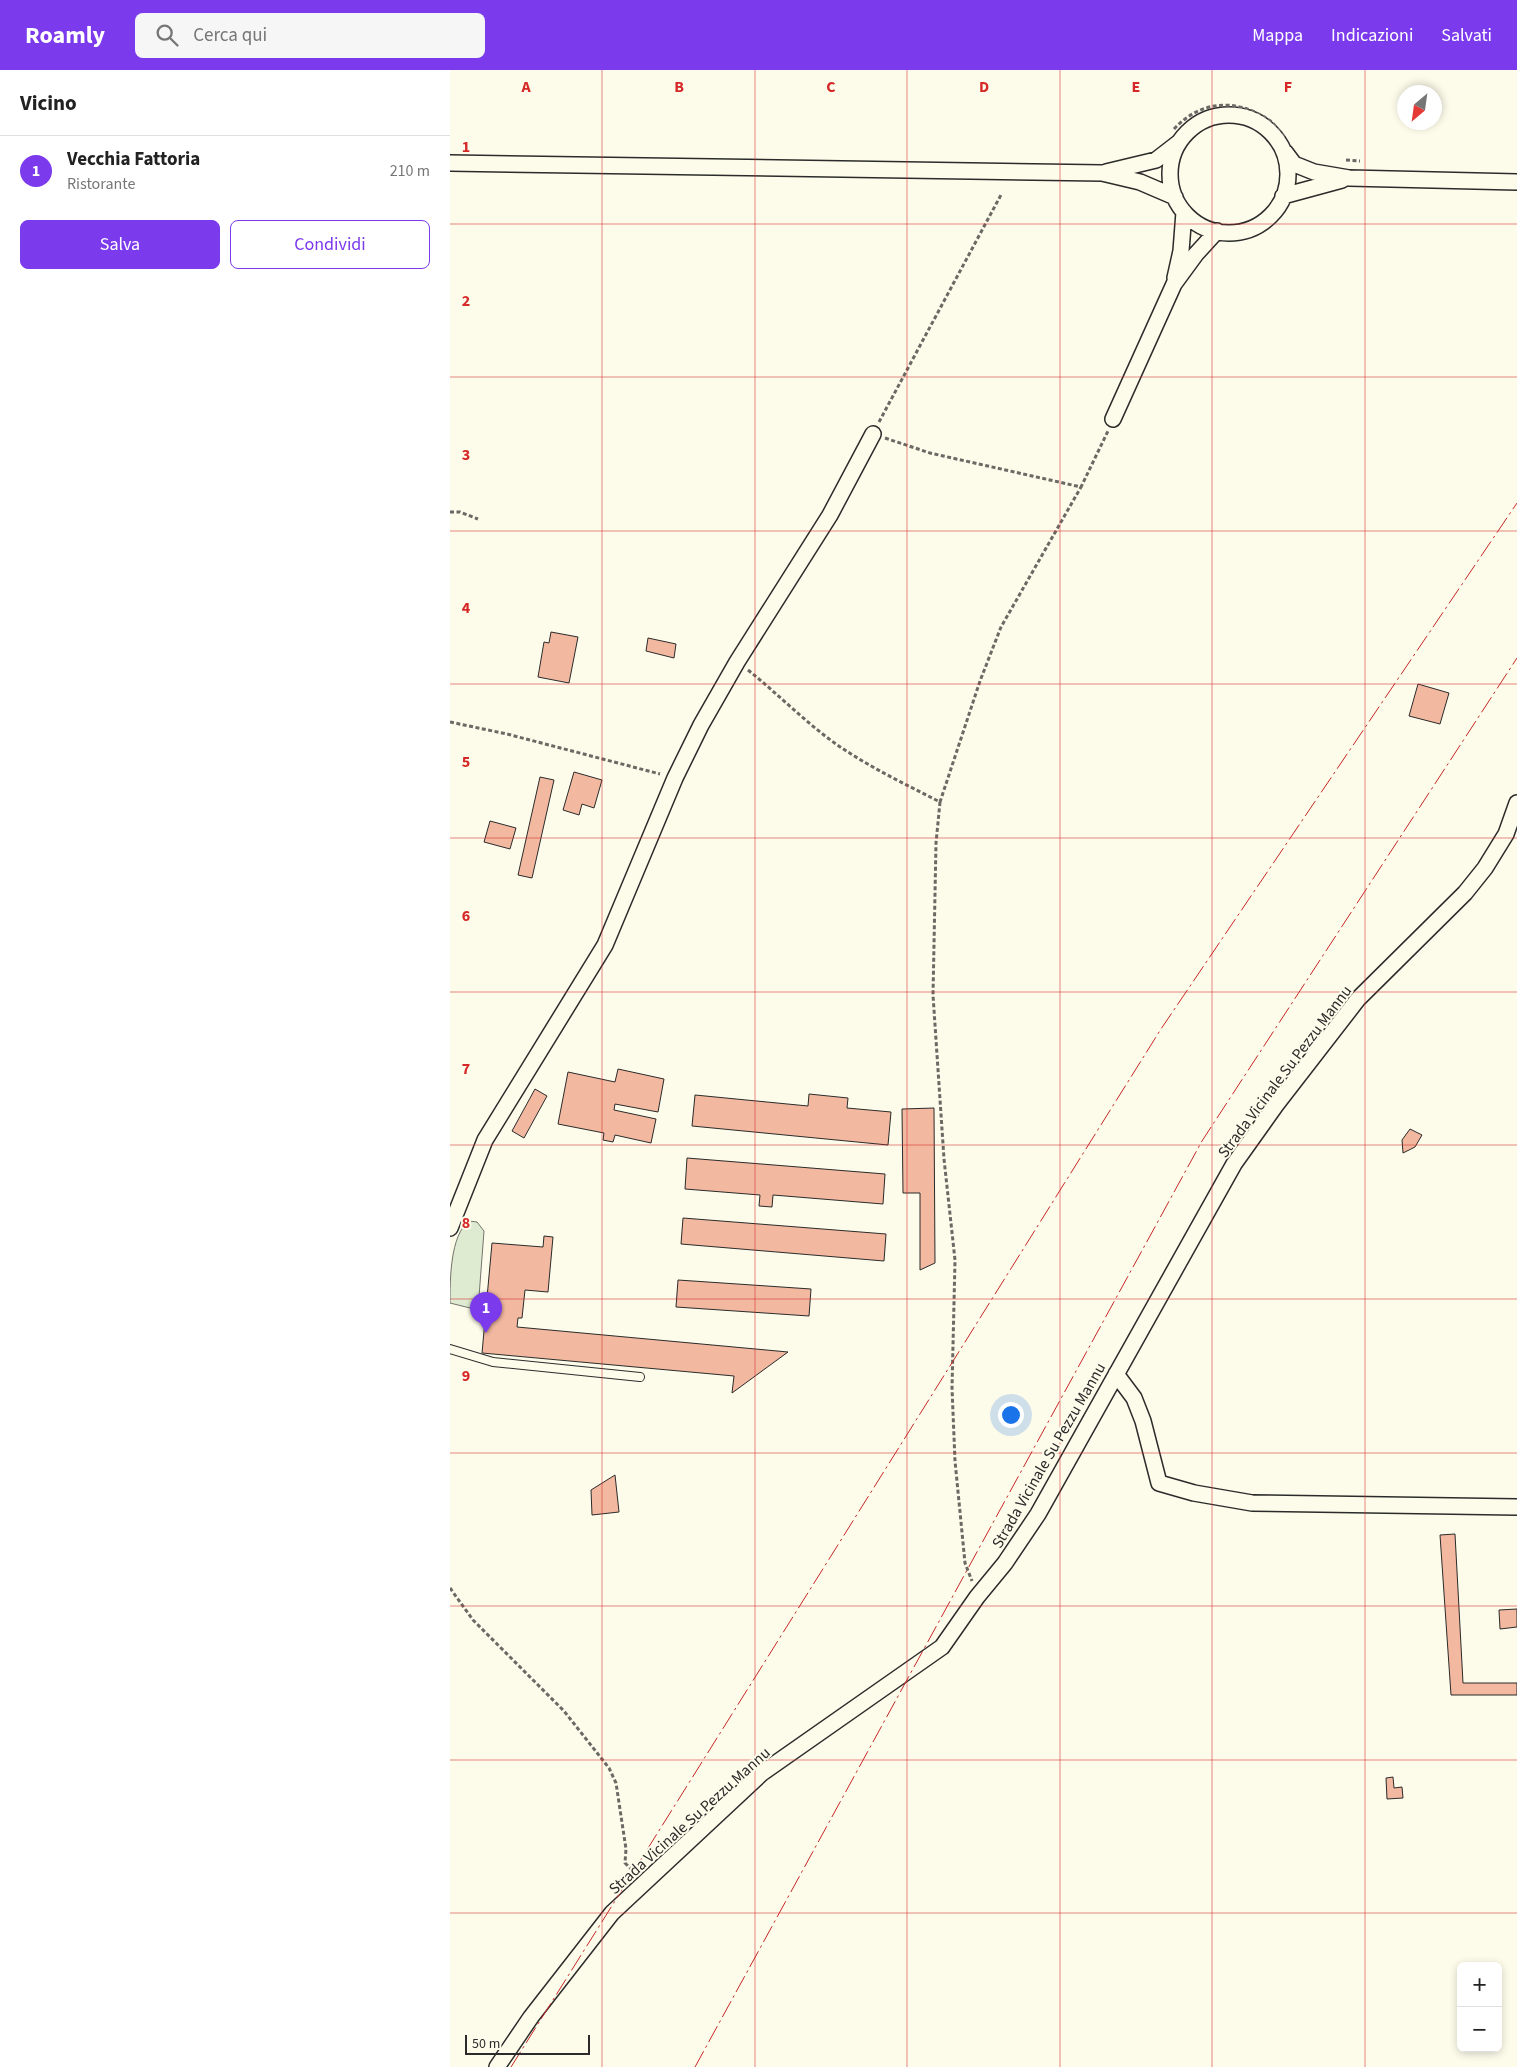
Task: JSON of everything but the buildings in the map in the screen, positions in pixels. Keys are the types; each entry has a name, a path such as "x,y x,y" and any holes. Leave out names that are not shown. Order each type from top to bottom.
{"street":[{"path":"1102,173 1156,160 1175,138 1203,121 1219,116 1236,115 1252,120 1266,128 1284,144 1294,164 1314,172 1349,178 1517,182"},
{"path":"1175,138 1170,179 1175,197 1184,212 1202,226 1217,231 1233,232 1256,226 1275,210 1283,196 1288,172 1284,144"},
{"path":"450,163 1102,173 1140,182 1175,197"},
{"path":"1283,196 1349,178"},
{"path":"1174,284 1181,251 1184,212"},
{"path":"1113,419 1174,284 1196,254 1217,231"},
{"path":"450,1228 485,1140 605,944 675,778 701,725 737,662 830,515 873,434"},
{"name":"Strada Vicinale Su Pezzu Mannu","path":"496,2067 584,1946 612,1913 762,1772 942,1647 977,1596 1005,1563 1038,1514 1234,1164 1276,1105 1358,999 1465,893 1485,868 1506,834 1517,803"},
{"path":"1116,1374 1134,1398 1143,1421 1159,1483 1194,1493 1252,1503 1517,1507"}],"lane":[{"path":"450,1349 493,1362 640,1376"}],"path":[{"path":"1175,138 1192,112 1213,104 1243,108 1270,120 1284,144"},
{"path":"1342,160 1362,161"},
{"path":"1002,194 873,434 930,453 1081,487"},
{"path":"977,1596 965,1563 955,1461 952,1388 955,1260 944,1159 933,995 936,843 940,802 980,681 1001,627 1081,487 1113,419"},
{"path":"450,512 460,512 478,519"},
{"path":"737,662 836,744 876,769 940,802"},
{"path":"450,722 507,734 675,778"},
{"path":"450,1588 473,1620 564,1711 609,1768 616,1783 626,1849 625,1862 645,1883"}],"green space":[{"path":"469,1221 477,1222 484,1231 478,1310 450,1303 452,1259 458,1237"}],"power":[{"path":"511,2067 1161,1029 1517,503"},
{"path":"695,2067 1202,1141 1517,658"}],"place":[{"name":"Vecchia Fattoria","path":"486,1333"}]}
